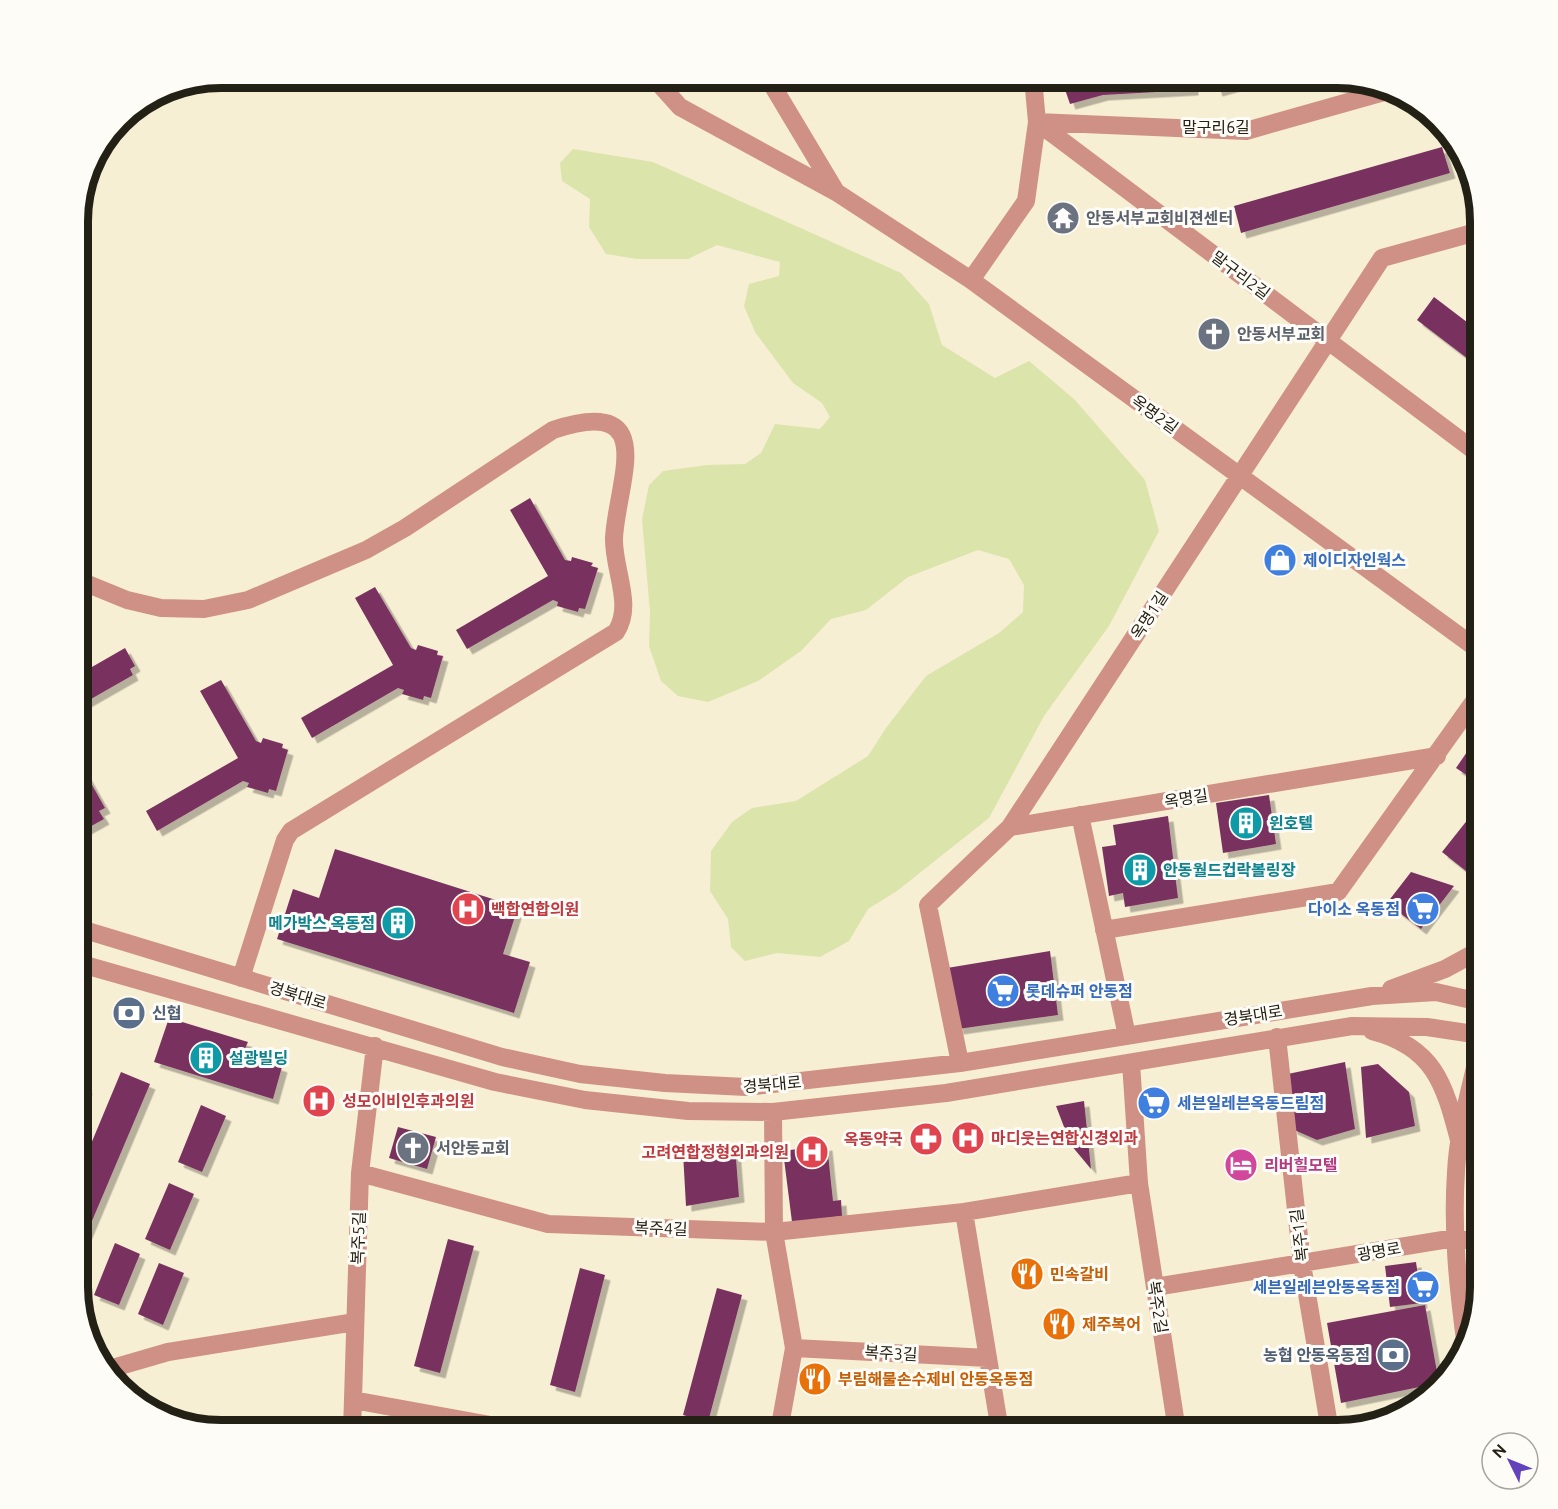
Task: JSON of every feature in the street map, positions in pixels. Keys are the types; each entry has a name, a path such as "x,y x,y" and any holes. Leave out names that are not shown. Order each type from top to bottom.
{"street":[{"name":"옥명2길","path":"664,89 680,107 837,192 971,280 1470,644"},
{"path":"775,89 837,192"},
{"path":"971,280 1026,201 1036,122 1034,89"},
{"name":"말구리6길","path":"1036,122 1246,130 1375,94"},
{"name":"말구리2길","path":"1036,122 1470,447"},
{"name":"옥명1길","path":"960,1063 928,905 1010,827 1382,258 1470,234"},
{"path":"89,584 127,600 161,608 204,609 248,600 366,550 554,430 580,421 598,421 613,426 622,437 627,461 614,539 624,614 616,632 291,831 285,840 241,978"},
{"path":"1104,930 1338,892 1470,708"},
{"name":"옥명길","path":"1010,827 1437,756"},
{"path":"1080,815 1127,1036"},
{"name":"경북대로","path":"88,931 502,1057 580,1074 665,1083 746,1088 960,1063 1372,996 1436,992 1470,1000"},
{"path":"1372,996 1445,969 1470,955"},
{"name":"경북대로","path":"88,966 495,1082 585,1100 688,1111 773,1112 946,1093 1353,1026 1427,1027 1470,1033"},
{"path":"1353,1026 1386,1035 1423,1055 1438,1076 1459,1140"},
{"name":"복주1길","path":"1277,1037 1302,1264 1328,1420"},
{"name":"복주5길","path":"352,1420 360,1173 375,1046"},
{"name":"복주2길","path":"1131,1063 1139,1184 1175,1420"},
{"path":"1464,1325 1455,1239 1459,1140 1470,1091"},
{"path":"773,1112 774,1232 794,1348 781,1420"},
{"path":"1459,1140 1470,1127"},
{"name":"복주4길","path":"360,1173 548,1224 774,1232 964,1212"},
{"path":"998,1420 964,1212 1139,1184"},
{"name":"광명로","path":"1155,1287 1455,1239 1470,1241"},
{"path":"115,1367 168,1352 355,1322"},
{"name":"복주3길","path":"794,1348 988,1358"},
{"path":"353,1400 463,1420"}],"green space":[{"path":"573,149 653,162 901,273 929,304 942,345 995,378 1029,361 1074,399 1145,480 1159,531 1109,626 1044,716 989,818 897,891 868,909 849,941 820,957 777,953 745,961 731,947 728,919 710,891 711,851 732,822 752,808 796,801 868,756 886,728 926,676 999,633 1023,612 1024,585 1009,559 978,550 908,577 866,610 831,619 801,651 758,681 708,702 678,696 661,681 649,646 650,612 642,519 649,485 663,471 707,465 745,464 761,453 775,424 820,429 830,417 822,403 793,383 755,332 744,306 749,284 779,276 780,262 717,245 688,259 637,259 606,254 589,227 590,199 562,181 560,163"}],"building":[{"path":"1065,89 1193,89 1103,95 1070,104"},
{"path":"1442,147 1450,173 1241,233 1234,206"},
{"path":"1434,297 1470,324 1470,360 1417,320"},
{"path":"530,498 565,560 571,561 572,557 593,563 591,566 598,568 585,609 579,608 578,612 557,606 558,602 553,600 467,649 456,630 548,576 510,510"},
{"path":"375,587 411,648 416,650 418,645 438,651 437,655 443,656 431,698 424,696 423,700 402,694 404,690 398,688 312,738 301,718 393,665 355,598"},
{"path":"125,648 135,666 130,669 133,675 89,700 89,669"},
{"path":"221,680 256,741 261,743 263,738 283,744 282,748 288,750 276,791 269,789 268,793 247,787 249,783 243,781 157,831 146,811 238,758 200,691"},
{"path":"1470,748 1470,777 1456,768"},
{"path":"88,779 105,808 99,811 104,819 88,828"},
{"name":"윈호텔","path":"1269,795 1276,844 1223,853 1216,803"},
{"name":"안동월드컵락볼링장","path":"1168,816 1178,898 1125,907 1123,893 1109,896 1102,847 1116,845 1113,825"},
{"path":"1470,817 1470,874 1442,852"},
{"name":"메가박스 옥동점","path":"335,849 518,907 503,954 530,962 514,1013 277,939 293,889 319,898"},
{"path":"1411,872 1454,886 1421,929 1387,903"},
{"name":"롯데슈퍼 안동점","path":"1050,951 1058,1015 958,1029 947,968"},
{"name":"설광빌딩","path":"169,1018 248,1042 243,1053 282,1067 273,1099 154,1062"},
{"path":"1345,1062 1355,1129 1317,1140 1292,1129 1283,1075"},
{"path":"1378,1064 1409,1092 1415,1126 1366,1138 1361,1067"},
{"path":"121,1072 150,1084 88,1230 88,1151"},
{"path":"1084,1101 1091,1169 1071,1145 1056,1106"},
{"path":"201,1105 226,1116 202,1172 178,1162"},
{"name":"서안동교회","path":"398,1127 436,1137 427,1169 389,1158"},
{"path":"827,1145 833,1201 841,1200 842,1216 792,1222 783,1151"},
{"path":"735,1146 739,1197 686,1206 683,1153"},
{"path":"169,1183 194,1194 170,1250 145,1239"},
{"path":"448,1239 474,1246 440,1373 414,1366"},
{"path":"115,1243 140,1254 119,1305 94,1295"},
{"path":"1416,1262 1422,1303 1390,1307 1385,1266"},
{"path":"159,1263 184,1273 163,1325 138,1314"},
{"path":"580,1268 605,1275 575,1392 550,1385"},
{"path":"717,1288 742,1295 709,1420 683,1415"},
{"path":"1425,1305 1437,1373 1425,1386 1341,1403 1327,1323"}],"place":[{"name":"안동서부교회비젼센터","path":"1063,218"},
{"name":"안동서부교회","path":"1214,334"},
{"name":"제이디자인웍스","path":"1280,560"},
{"name":"윈호텔","path":"1246,823"},
{"name":"안동월드컵락볼링장","path":"1140,870"},
{"name":"백합연합의원","path":"468,909"},
{"name":"다이소 옥동점","path":"1423,909"},
{"name":"메가박스 옥동점","path":"398,923"},
{"name":"롯데슈퍼 안동점","path":"1003,991"},
{"name":"신협","path":"129,1013"},
{"name":"설광빌딩","path":"206,1058"},
{"name":"성모이비인후과의원","path":"319,1101"},
{"name":"세븐일레븐옥동드림점","path":"1154,1103"},
{"name":"마디웃는연합신경외과","path":"968,1138"},
{"name":"옥동약국","path":"926,1139"},
{"name":"서안동교회","path":"413,1148"},
{"name":"고려연합정형외과의원","path":"812,1152"},
{"name":"리버힐모텔","path":"1241,1165"},
{"name":"민속갈비","path":"1027,1274"},
{"name":"세븐일레븐안동옥동점","path":"1423,1287"},
{"name":"제주복어","path":"1059,1324"},
{"name":"농협 안동옥동점","path":"1393,1355"},
{"name":"부림해물손수제비 안동옥동점","path":"815,1379"}]}
